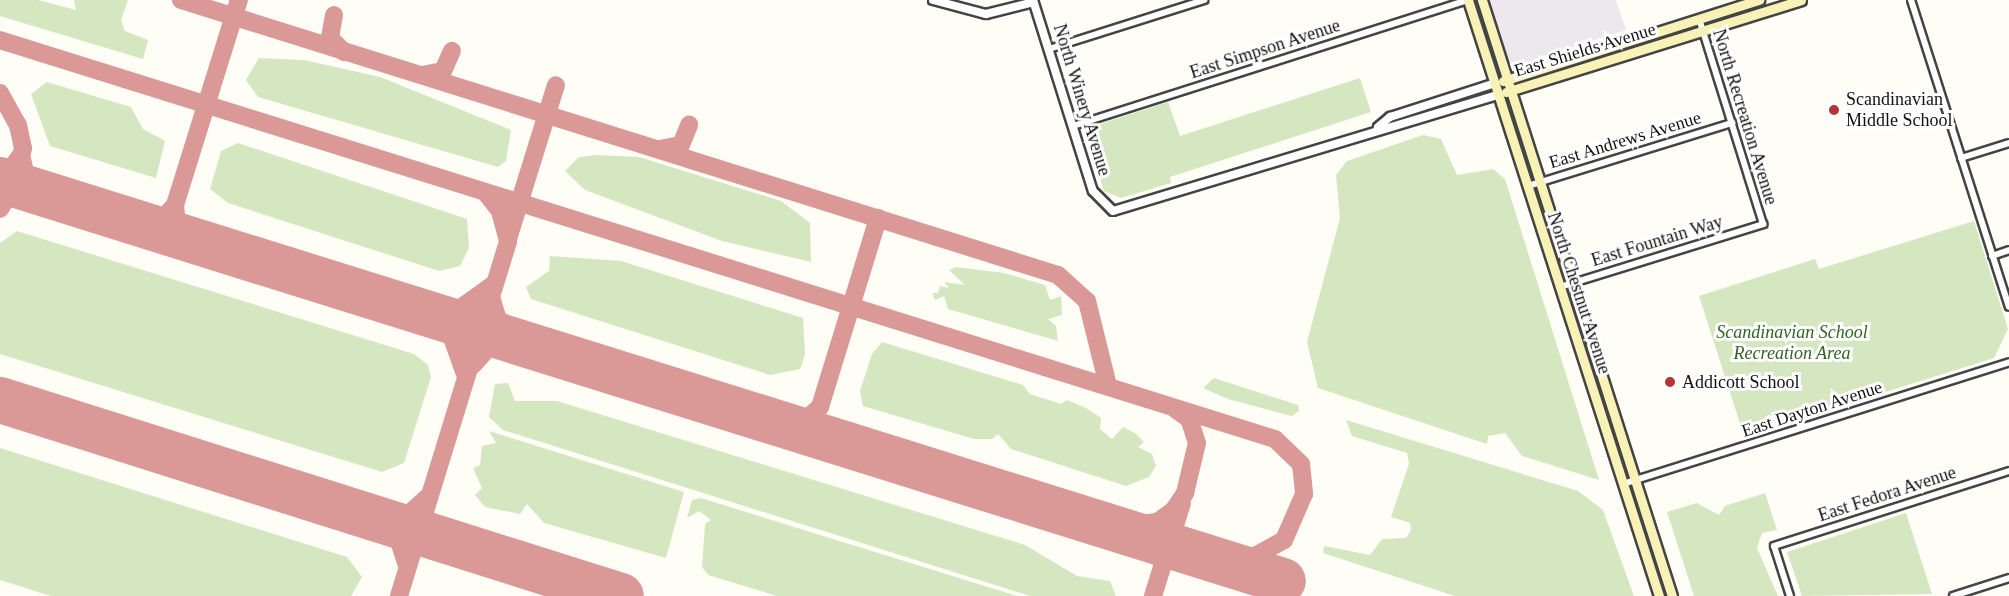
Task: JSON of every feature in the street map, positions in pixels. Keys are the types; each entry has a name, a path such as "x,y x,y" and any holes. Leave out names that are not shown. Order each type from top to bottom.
{"main road":[{"name":"North Chestnut Avenue","path":"1468,0 1659,596"},
{"name":"North Chestnut Avenue","path":"1482,0 1672,596"},
{"name":"East Shields Avenue","path":"1495,83 1759,0"},
{"name":"East Shields Avenue","path":"1498,95 1801,0"}],"street":[{"path":"933,0 986,14 1033,1"},
{"path":"1049,50 1204,0"},
{"name":"East Simpson Avenue","path":"1073,126 1452,2 1468,0"},
{"path":"1911,0 2009,307"},
{"name":"North Winery Avenue","path":"1033,1 1093,191 1104,207"},
{"name":"North Recreation Avenue","path":"1700,19 1762,224"},
{"name":"East Shields Avenue","path":"1378,128 1390,117 1495,83"},
{"name":"East Shields Avenue","path":"1104,207 1126,208 1378,128 1395,128 1498,95"},
{"name":"East Andrews Avenue","path":"1528,186 1732,123"},
{"path":"1961,159 2009,143"},
{"name":"East Fountain Way","path":"1560,287 1762,224"},
{"path":"1992,256 2009,250"},
{"name":"East Dayton Avenue","path":"1623,484 2009,362"},
{"name":"East Fedora Avenue","path":"1790,596 1774,546 2009,471"},
{"path":"1953,596 2009,578"}],"shaded area":[{"path":"1489,0 1616,0 1626,30 1511,67"}],"green space":[{"path":"0,0 38,0 76,10 74,0 128,0 121,20 125,31 148,40 143,59 0,16"},
{"path":"259,58 304,60 380,77 511,130 506,161 498,167 258,97 246,80"},
{"path":"1360,78 1371,112 1170,177 1171,183 1121,198 1104,191 1085,129 1168,102 1180,136"},
{"path":"47,82 131,107 143,129 165,141 156,178 50,146 31,94"},
{"path":"1423,135 1441,139 1457,175 1493,169 1505,179 1599,480 1522,456 1505,433 1488,436 1487,444 1318,388 1307,342 1340,218 1336,175 1347,161"},
{"path":"238,143 467,219 469,248 460,266 439,271 228,203 210,189 221,151"},
{"path":"596,155 639,157 781,201 810,223 811,262 722,241 585,190 565,171 579,157"},
{"name":"Scandinavian School Recreation Area","path":"1974,221 2008,329 1994,358 1744,436 1699,296 1815,259 1819,269"},
{"path":"17,231 414,354 428,365 431,377 404,463 382,472 0,354 0,243"},
{"path":"550,256 621,261 803,318 805,355 800,369 770,375 531,299 526,287 549,271"},
{"path":"956,267 1004,273 1045,285 1050,300 1061,296 1062,315 1048,319 1056,326 1058,341 948,309 944,296 935,300 932,293 938,293 940,286 949,288 944,282 965,285 949,270"},
{"path":"882,342 1023,385 1030,394 1061,404 1067,400 1086,408 1101,418 1100,429 1112,439 1123,427 1135,433 1144,442 1138,447 1152,454 1156,466 1149,477 1126,486 1011,449 998,434 992,439 974,439 863,406 860,391 872,354"},
{"path":"1214,378 1298,405 1299,411 1292,416 1228,399 1203,388"},
{"path":"508,383 515,401 557,401 1025,545 1077,576 1110,581 1116,596 1030,596 503,430 489,417 495,384"},
{"path":"1346,420 1578,491 1603,510 1634,596 1455,596 1323,553 1324,546 1370,555 1382,539 1406,538 1411,530 1410,523 1391,517 1409,464 1407,453 1352,436"},
{"path":"489,431 684,492 666,558 544,523 527,504 520,514 485,507 475,495 482,488 473,468 480,465 482,446 496,443"},
{"path":"0,448 347,557 362,577 351,596 51,596 0,580"},
{"path":"1765,493 1777,530 1762,533 1757,548 1778,596 1694,596 1667,512 1697,503 1719,515 1725,506"},
{"path":"701,498 1017,596 777,596 708,575 702,567 705,524 711,520 699,511 687,518 692,500"},
{"path":"1906,513 1932,594 1802,596 1787,552"}],"taxiway":[{"path":"181,0 1058,275 1087,301 1108,386"},
{"path":"137,223 163,218 175,205 239,0"},
{"path":"334,15 330,38 344,52"},
{"path":"0,40 1275,439 1301,464 1304,494 1284,540 1235,567"},
{"path":"422,75 443,71 452,51"},
{"path":"508,239 556,85"},
{"path":"0,93 18,125 23,148 15,185 0,209"},
{"path":"659,149 681,145 689,125"},
{"path":"0,173 10,170 20,156"},
{"path":"22,159 26,176 41,193"},
{"path":"399,596 508,241 500,211 485,192"},
{"path":"175,205 177,223 194,241"},
{"path":"781,424 805,420 820,407 878,218"},
{"path":"426,313 459,309 494,284"},
{"path":"491,297 500,326 519,342"},
{"path":"426,313 451,335 465,374"},
{"path":"473,365 490,346 519,342"},
{"path":"1110,528 1157,522 1173,511 1185,493 1197,443 1189,419 1175,409"},
{"path":"380,520 410,513 428,497"},
{"path":"1153,596 1182,503"},
{"path":"380,520 399,541 407,566"}],"runway":[{"path":"0,180 1283,581"},
{"path":"0,400 621,596"}],"place":[{"name":"Scandinavian Middle School","path":"1834,110"},
{"name":"Addicott School","path":"1670,382"}]}
